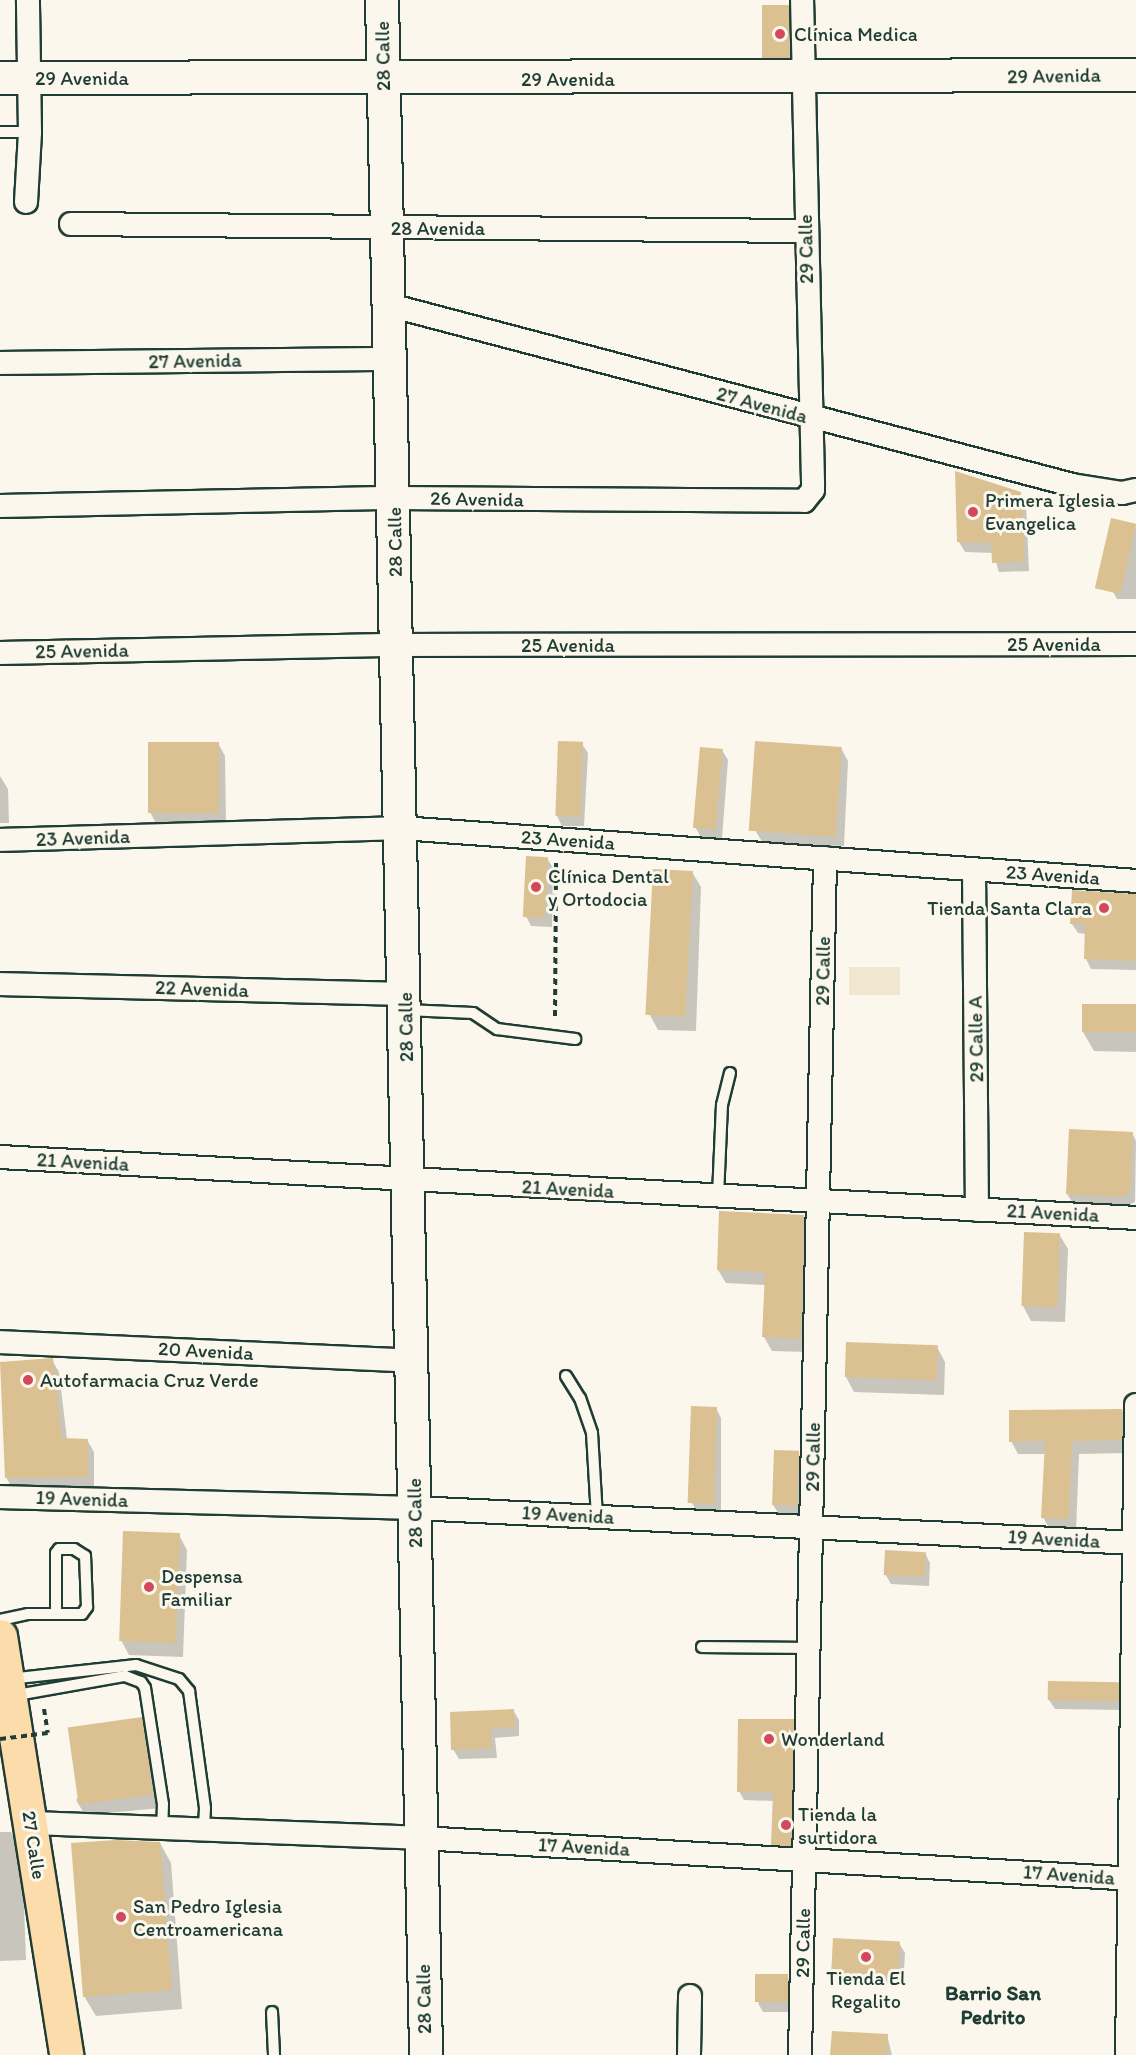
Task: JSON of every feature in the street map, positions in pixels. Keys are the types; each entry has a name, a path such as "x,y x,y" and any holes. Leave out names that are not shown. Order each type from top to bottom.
{"main road":[{"name":"27 Calle","path":"0,1635 66,2055"}],"street":[{"path":"26,202 30,132 14,78 28,0"},
{"name":"28 Calle","path":"382,0 426,2055"},
{"name":"29 Calle","path":"802,0 809,417 813,482 810,497"},
{"name":"29 Avenida","path":"14,78 803,78 1136,75"},
{"name":"28 Avenida","path":"71,224 805,231"},
{"name":"27 Avenida","path":"389,305 1072,485 1122,493 1136,490"},
{"name":"27 Avenida","path":"0,363 390,359"},
{"name":"26 Avenida","path":"0,506 394,498 797,502 810,497"},
{"name":"25 Avenida","path":"0,652 397,645 1136,644"},
{"name":"23 Avenida","path":"0,840 401,828 1136,881"},
{"name":"29 Calle","path":"800,2055 825,858"},
{"name":"29 Calle A","path":"974,869 977,1209"},
{"name":"22 Avenida","path":"0,984 405,1002"},
{"name":"21 Avenida","path":"0,1157 409,1181 1136,1218"},
{"name":"20 Avenida","path":"0,1342 412,1361"},
{"path":"1127,2055 1133,1879 1136,1405"},
{"name":"19 Avenida","path":"0,1497 415,1508 1135,1543"},
{"name":"17 Avenida","path":"31,1823 420,1838 804,1858 1133,1879"},
{"path":"689,2055 690,1996"}],"lane":[{"path":"0,132 30,132"},
{"path":"405,1002 473,1012 497,1029 575,1040"},
{"path":"718,1197 722,1105 730,1073"},
{"path":"566,1376 579,1398 592,1433 597,1516"},
{"path":"0,1635 56,1614 82,1614 87,1608 85,1556 74,1549 59,1549 56,1553 56,1614"},
{"path":"702,1647 809,1648"},
{"path":"9,1688 136,1665 179,1679 189,1691 206,1808 204,1830"},
{"path":"9,1688 125,1676 141,1682 145,1688 163,1804 162,1828"},
{"path":"272,2012 274,2055"}],"path":[{"path":"555,1016 556,839"},
{"path":"0,1739 48,1733 46,1708 40,1709 41,1721"}],"shaded area":[{"path":"849,967 900,967 900,995 849,995"}],"building":[{"name":"Clínica Medica","path":"762,5 789,5 789,58 762,58"},
{"path":"955,471 1021,492 1025,561 992,563 991,543 957,542"},
{"path":"1111,518 1136,524 1120,594 1095,588"},
{"path":"558,741 583,742 580,817 555,816"},
{"path":"755,741 842,747 836,837 749,831"},
{"path":"148,742 219,742 219,813 148,813"},
{"path":"700,747 723,749 716,830 693,828"},
{"name":"Clínica Dental y Ortodocia","path":"526,856 548,857 545,918 523,917"},
{"path":"653,869 693,871 685,1017 645,1015"},
{"path":"1072,890 1136,894 1136,961 1084,959 1085,924 1070,924"},
{"path":"1082,1004 1136,1004 1136,1032 1082,1032"},
{"path":"1069,1129 1133,1132 1130,1192 1121,1197 1066,1194"},
{"path":"719,1211 804,1215 801,1339 762,1337 765,1272 717,1270"},
{"path":"1024,1232 1060,1233 1057,1307 1021,1306"},
{"path":"846,1342 938,1345 937,1380 845,1377"},
{"path":"53,1358 62,1438 88,1439 88,1477 5,1478 0,1362"},
{"path":"691,1406 717,1407 714,1504 688,1503"},
{"path":"1122,1409 1122,1440 1072,1441 1069,1519 1041,1518 1045,1441 1009,1442 1009,1410"},
{"path":"774,1450 799,1451 797,1506 772,1505"},
{"name":"Despensa Familiar","path":"123,1531 180,1533 176,1643 119,1641"},
{"path":"885,1550 926,1552 925,1577 884,1575"},
{"path":"1048,1681 1119,1682 1119,1701 1048,1700"},
{"path":"514,1709 515,1727 491,1728 492,1748 451,1750 450,1712"},
{"path":"142,1717 153,1794 79,1805 68,1727"},
{"path":"738,1719 794,1719 791,1846 771,1845 773,1792 737,1792"},
{"name":"San Pedro Iglesia Centroamericana","path":"116,1840 160,1842 172,1990 83,1997 71,1843"},
{"name":"Tienda El Regalito","path":"833,1938 900,1942 898,1975 831,1972"},
{"path":"755,1974 788,1974 788,2002 755,2002"},
{"path":"832,2031 888,2034 887,2055 830,2055"}],"place":[{"name":"Clínica Medica","path":"780,34"},
{"name":"Primera Iglesia Evangelica","path":"973,512"},
{"name":"Clínica Dental y Ortodocia","path":"536,887"},
{"name":"Tienda Santa Clara","path":"1104,908"},
{"name":"Autofarmacia Cruz Verde","path":"28,1380"},
{"name":"Despensa Familiar","path":"149,1587"},
{"name":"Wonderland","path":"769,1739"},
{"name":"Tienda la surtidora","path":"786,1825"},
{"name":"San Pedro Iglesia Centroamericana","path":"121,1917"},
{"name":"Tienda El Regalito","path":"866,1957"}],"district":[{"name":"Barrio San Pedrito","path":"993,2005"}]}
